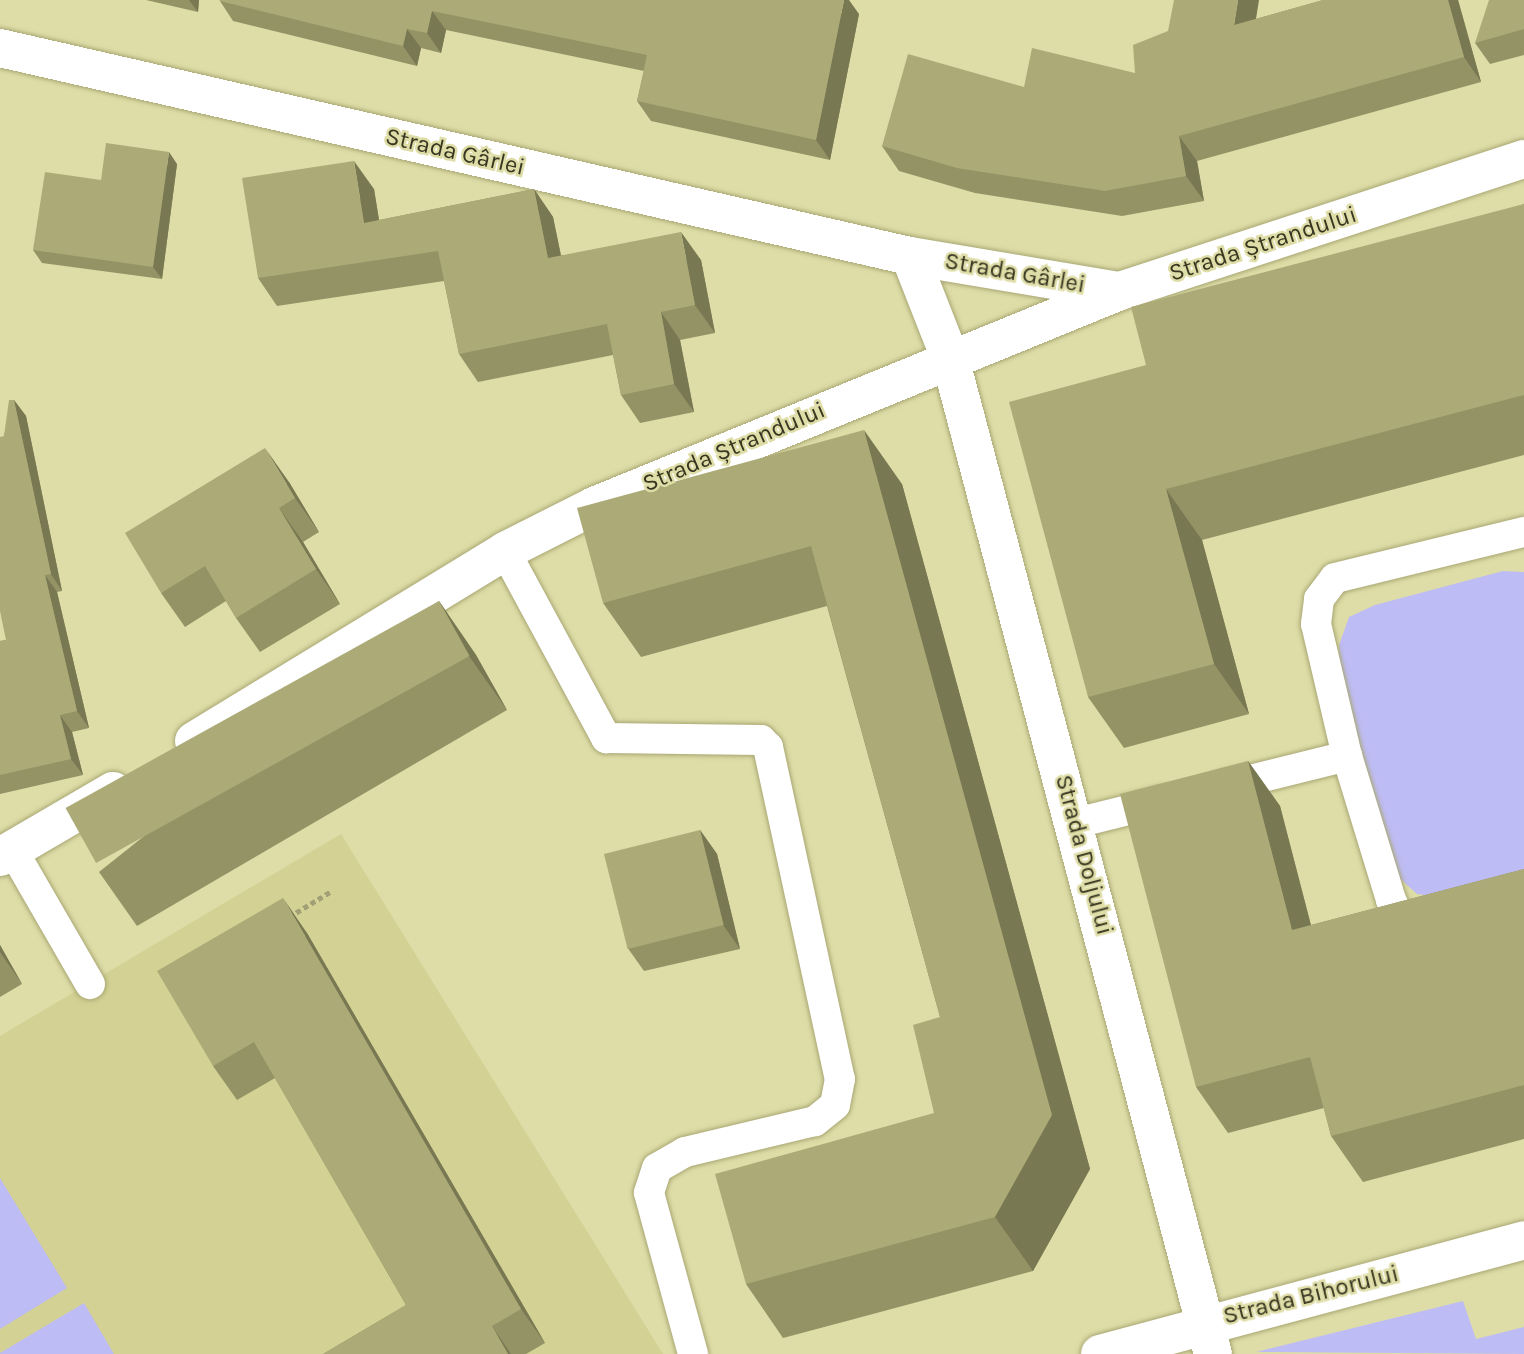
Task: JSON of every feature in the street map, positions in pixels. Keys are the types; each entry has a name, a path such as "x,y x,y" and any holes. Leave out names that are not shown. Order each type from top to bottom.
{"street":[{"name":"Strada Gârlei","path":"0,48 911,256 1120,291"},
{"name":"Strada Ștrandului","path":"6,853 154,766 505,551 594,506 950,358 1120,291 1524,159"},
{"name":"Strada Gârlei","path":"911,256 950,358"},
{"name":"Strada Doljului","path":"950,358 1076,824 1209,1338"},
{"name":"Strada Bihorului","path":"1100,1354 1209,1338 1524,1240"}],"lane":[{"path":"1451,925 1426,932 1404,925 1391,900 1347,756 1316,624 1319,599 1335,578 1524,532"},
{"path":"505,551 606,738 761,740 768,747 840,1079 835,1105 815,1121 685,1152 657,1168 649,1193 693,1354"},
{"path":"1076,824 1347,756"},
{"path":"6,853 90,984"}],"path":[{"path":"285,919 330,892"}],"shaded area":[{"path":"1503,571 1524,572 1524,877 1447,898 1417,894 1399,878 1386,852 1340,676 1339,645 1349,617 1375,605"},
{"path":"341,834 663,1354 0,1354 0,1036"},
{"path":"0,1178 67,1288 0,1329"},
{"path":"1463,1301 1476,1339 1524,1327 1524,1354 1256,1352"},
{"path":"84,1303 114,1354 0,1354 0,1353"}],"building":[{"path":"219,0 844,0 816,140 637,101 647,55 432,11 427,33 407,29 403,46"},
{"path":"1174,0 1238,0 1234,25 1323,0 1448,0 1464,57 1179,136 1186,176 1105,191 957,168 882,146 908,54 1024,87 1032,48 1135,73 1133,45 1168,31"},
{"path":"1489,0 1524,0 1524,29 1475,43"},
{"path":"106,143 169,152 153,267 33,250 45,172 101,180"},
{"path":"354,161 364,223 534,189 548,258 681,232 695,305 661,312 674,384 621,395 607,324 459,354 438,251 258,278 242,178"},
{"path":"1524,204 1524,395 1166,489 1214,664 1088,697 1009,402 1146,365 1131,307"},
{"path":"9,400 14,400 51,574 45,575 77,711 60,715 71,759 0,775 0,641 6,640 0,611 0,437 4,436"},
{"path":"864,430 1052,1115 995,1217 746,1284 715,1174 934,1113 913,1025 940,1017 811,546 603,603 577,508"},
{"path":"265,448 295,498 279,508 316,569 236,618 205,566 161,593 125,533"},
{"path":"439,601 470,656 96,863 66,808"},
{"path":"1248,761 1292,930 1524,869 1524,1085 1331,1136 1310,1057 1196,1087 1120,794"},
{"path":"700,830 724,925 628,949 604,854"},
{"path":"283,898 521,1309 492,1326 508,1354 323,1354 406,1305 254,1042 213,1066 157,971"}]}
